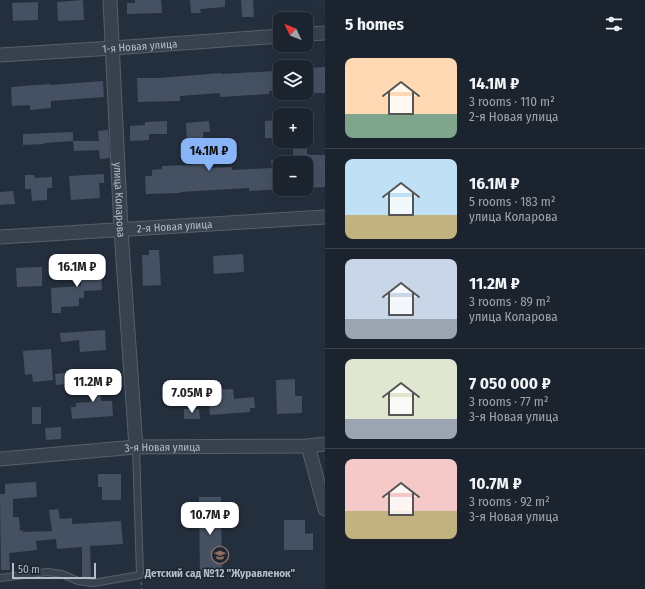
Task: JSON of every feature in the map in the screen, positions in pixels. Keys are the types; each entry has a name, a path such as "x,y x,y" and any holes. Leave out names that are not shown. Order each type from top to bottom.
{"street":[{"name":"улица Коларова","path":"110,0 121,230 136,447"},
{"path":"313,34 325,33"},
{"name":"1-я Новая улица","path":"0,55 273,37"},
{"name":"2-я Новая улица","path":"0,237 325,217"},
{"name":"3-я Новая улица","path":"0,459 136,447 308,446 325,444"},
{"path":"308,446 325,510"}],"lane":[{"path":"0,578 47,572 62,574 78,581 93,583 140,575 136,447"}],"building":[{"path":"83,0 84,20 58,21 57,2"},
{"path":"135,0 161,0 162,13 127,14 127,3 135,3"},
{"path":"190,0 225,0 225,7 200,9 201,13 191,13"},
{"path":"241,0 253,0 254,17 242,17"},
{"path":"38,2 38,20 13,21 12,3"},
{"path":"325,67 325,93 313,93 313,68"},
{"path":"273,71 273,91 269,91 269,94 220,97 220,93 180,96 180,101 138,102 137,78"},
{"path":"103,81 104,97 51,101 51,108 30,110 30,105 12,106 11,87"},
{"path":"273,120 273,138 265,138 265,121"},
{"path":"167,121 167,134 149,134 149,140 130,141 130,126 145,125 145,122"},
{"path":"209,121 210,132 203,132 204,156 207,156 208,168 232,167 232,170 272,168 271,160 273,160 273,189 249,191 249,188 146,194 145,176 152,176 152,170 162,169 162,166 193,165 192,143 187,143 186,123"},
{"path":"108,130 110,158 100,159 99,150 74,151 73,141 99,141 98,131"},
{"path":"73,132 73,141 23,145 23,134"},
{"path":"293,148 307,148 307,154 325,155 325,187 313,188 313,156 284,156 293,155"},
{"path":"104,174 104,183 99,183 100,198 71,200 69,176"},
{"path":"25,175 34,175 35,178 52,177 52,188 47,188 47,200 32,201 31,189 25,189"},
{"path":"13,191 15,204 0,205 0,192"},
{"path":"149,250 159,250 161,285 143,286 142,255 149,255"},
{"path":"243,254 244,272 214,274 213,256"},
{"path":"101,264 102,290 84,291 84,298 79,298 79,306 61,307 61,313 52,313 51,288 81,286 80,265"},
{"path":"42,267 42,286 17,287 16,268"},
{"path":"105,330 106,350 80,352 79,340 61,342 60,333"},
{"path":"51,349 53,380 33,382 32,374 25,375 23,351"},
{"path":"65,373 66,384 56,385 55,374"},
{"path":"99,373 101,401 112,401 113,416 72,419 71,407 76,407 76,403 91,402 89,374"},
{"path":"295,379 295,396 302,396 302,413 277,414 276,380"},
{"path":"233,389 234,399 254,397 255,408 250,408 250,412 210,415 209,406 216,405 215,390"},
{"path":"32,407 41,407 41,424 32,424"},
{"path":"184,409 199,409 200,419 184,419"},
{"path":"61,427 61,439 46,440 45,428"},
{"path":"98,474 121,474 121,500 102,500 102,487 98,487"},
{"path":"36,482 37,497 13,499 13,517 19,517 20,531 52,531 49,510 58,509 60,519 72,518 72,524 121,521 123,544 90,546 91,577 82,577 82,547 57,549 56,539 36,541 37,550 9,553 10,570 1,570 0,494 5,494 5,484"},
{"path":"199,497 221,497 222,576 200,576"},
{"path":"284,520 305,520 305,534 313,533 313,550 284,550"}],"place":[{"name":"Детский сад №12 \"Журавленок\"","path":"220,555"}]}
